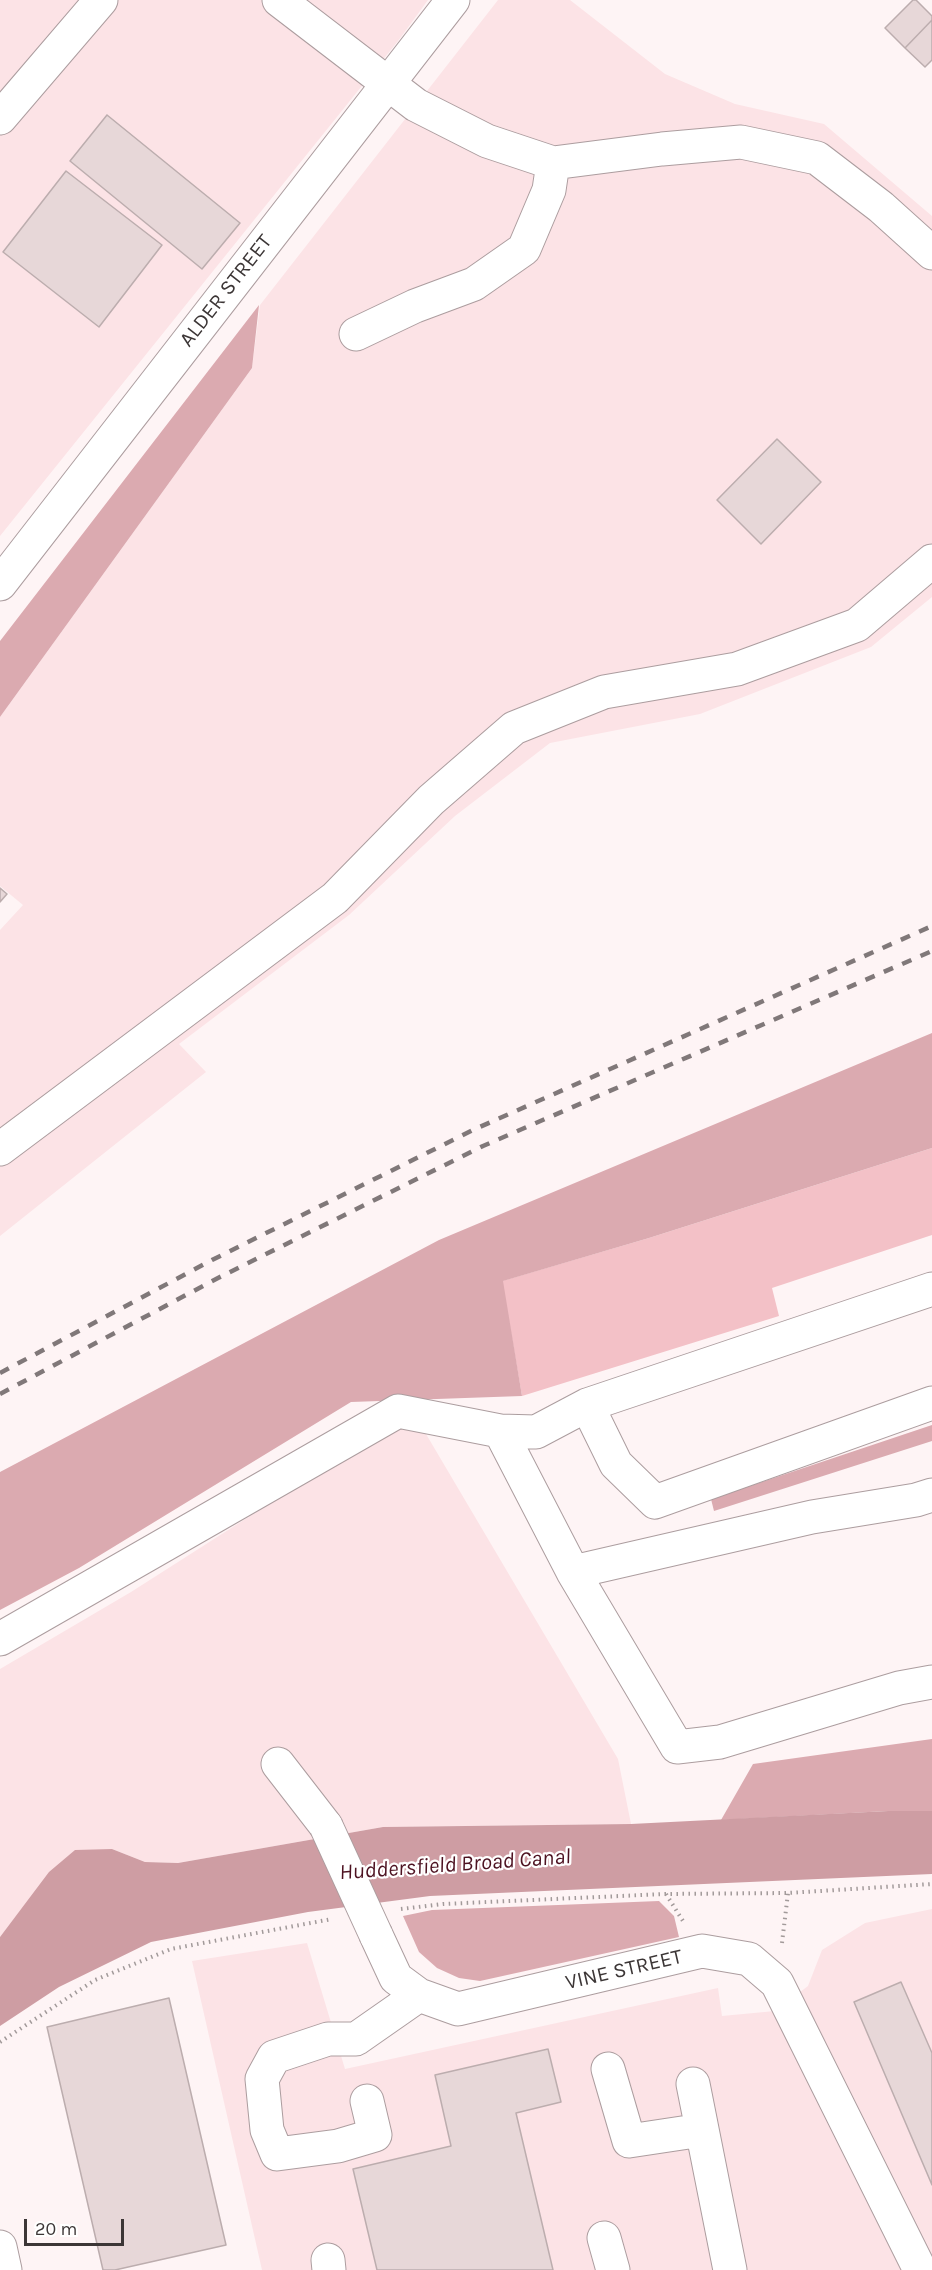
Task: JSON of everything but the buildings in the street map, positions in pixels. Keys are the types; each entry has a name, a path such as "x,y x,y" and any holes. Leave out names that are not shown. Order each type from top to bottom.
{"street":[{"path":"0,118 101,0"},
{"path":"279,0 416,105 487,141 553,163 662,149 741,142 817,158 881,207 932,253"},
{"name":"ALDER STREET","path":"0,584 387,82 453,0"},
{"path":"356,334 415,306 474,284 524,249 549,190 553,163"},
{"path":"0,1149 335,898 430,800 514,728 604,692 737,669 856,626 932,561"},
{"path":"0,1639 398,1412 500,1431 536,1432 587,1405 932,1289"},
{"path":"587,1405 616,1464 655,1502 932,1402"},
{"path":"500,1431 573,1572 676,1747 720,1742 899,1688 932,1682"},
{"path":"573,1572 812,1517 916,1500 932,1495"},
{"name":"VINE STREET","path":"278,1764 326,1826 386,1922 396,1978 419,1995 458,2008 702,1951 749,1959 777,1983 920,2270"},
{"path":"368,2101 375,2135 338,2146 277,2154 267,2130 262,2079 274,2057 328,2039 356,2038 419,1995"},
{"path":"608,2069 629,2141 702,2130"},
{"path":"693,2084 730,2270"},
{"path":"604,2238 613,2270"},
{"path":"0,2247 5,2270"}],"path":[{"path":"386,1922 443,1904 665,1894 788,1893 932,1884"},
{"path":"777,1983 788,1893"},
{"path":"0,2043 95,1980 171,1949 338,1918"}],"shaded area":[{"path":"0,0 428,0 398,41 0,536"},
{"path":"498,0 570,0 665,74 735,104 824,124 932,216 932,597 871,647 700,714 550,743 455,816 349,915 179,1044 206,1072 0,1236 0,930 23,905 0,886 0,717 252,368 260,305"},
{"path":"259,305 252,368 0,717 0,641"},
{"path":"932,1033 932,1148 649,1238 503,1281 522,1396 351,1402 79,1568 0,1610 0,1472 439,1240"},
{"path":"932,1148 932,1235 772,1288 779,1316 522,1396 502,1281 649,1238"},
{"path":"413,1412 618,1759 631,1824 383,1827 178,1863 145,1862 112,1849 21,1910 0,1937 0,1669 131,1592"},
{"path":"932,1425 932,1441 714,1511 711,1499"},
{"path":"932,1739 932,1811 888,1811 721,1820 753,1764"},
{"path":"659,1901 674,1916 679,1937 480,1981 459,1978 437,1968 419,1952 403,1916 432,1910"},
{"path":"932,1909 932,2270 262,2270 192,1961 307,1943 345,2069 718,1988 722,2016 775,2011 808,1986 822,1950 865,1923"}],"water":[{"name":"Huddersfield Broad Canal","path":"888,1811 932,1811 932,1874 430,1896 308,1912 151,1942 59,1987 0,2026 0,1937 49,1872 75,1850 112,1849 145,1862 178,1863 383,1827 631,1824"}],"railway":[{"path":"0,1373 212,1260 473,1130 932,926"},
{"path":"0,1394 218,1278 483,1146 932,951"}]}
